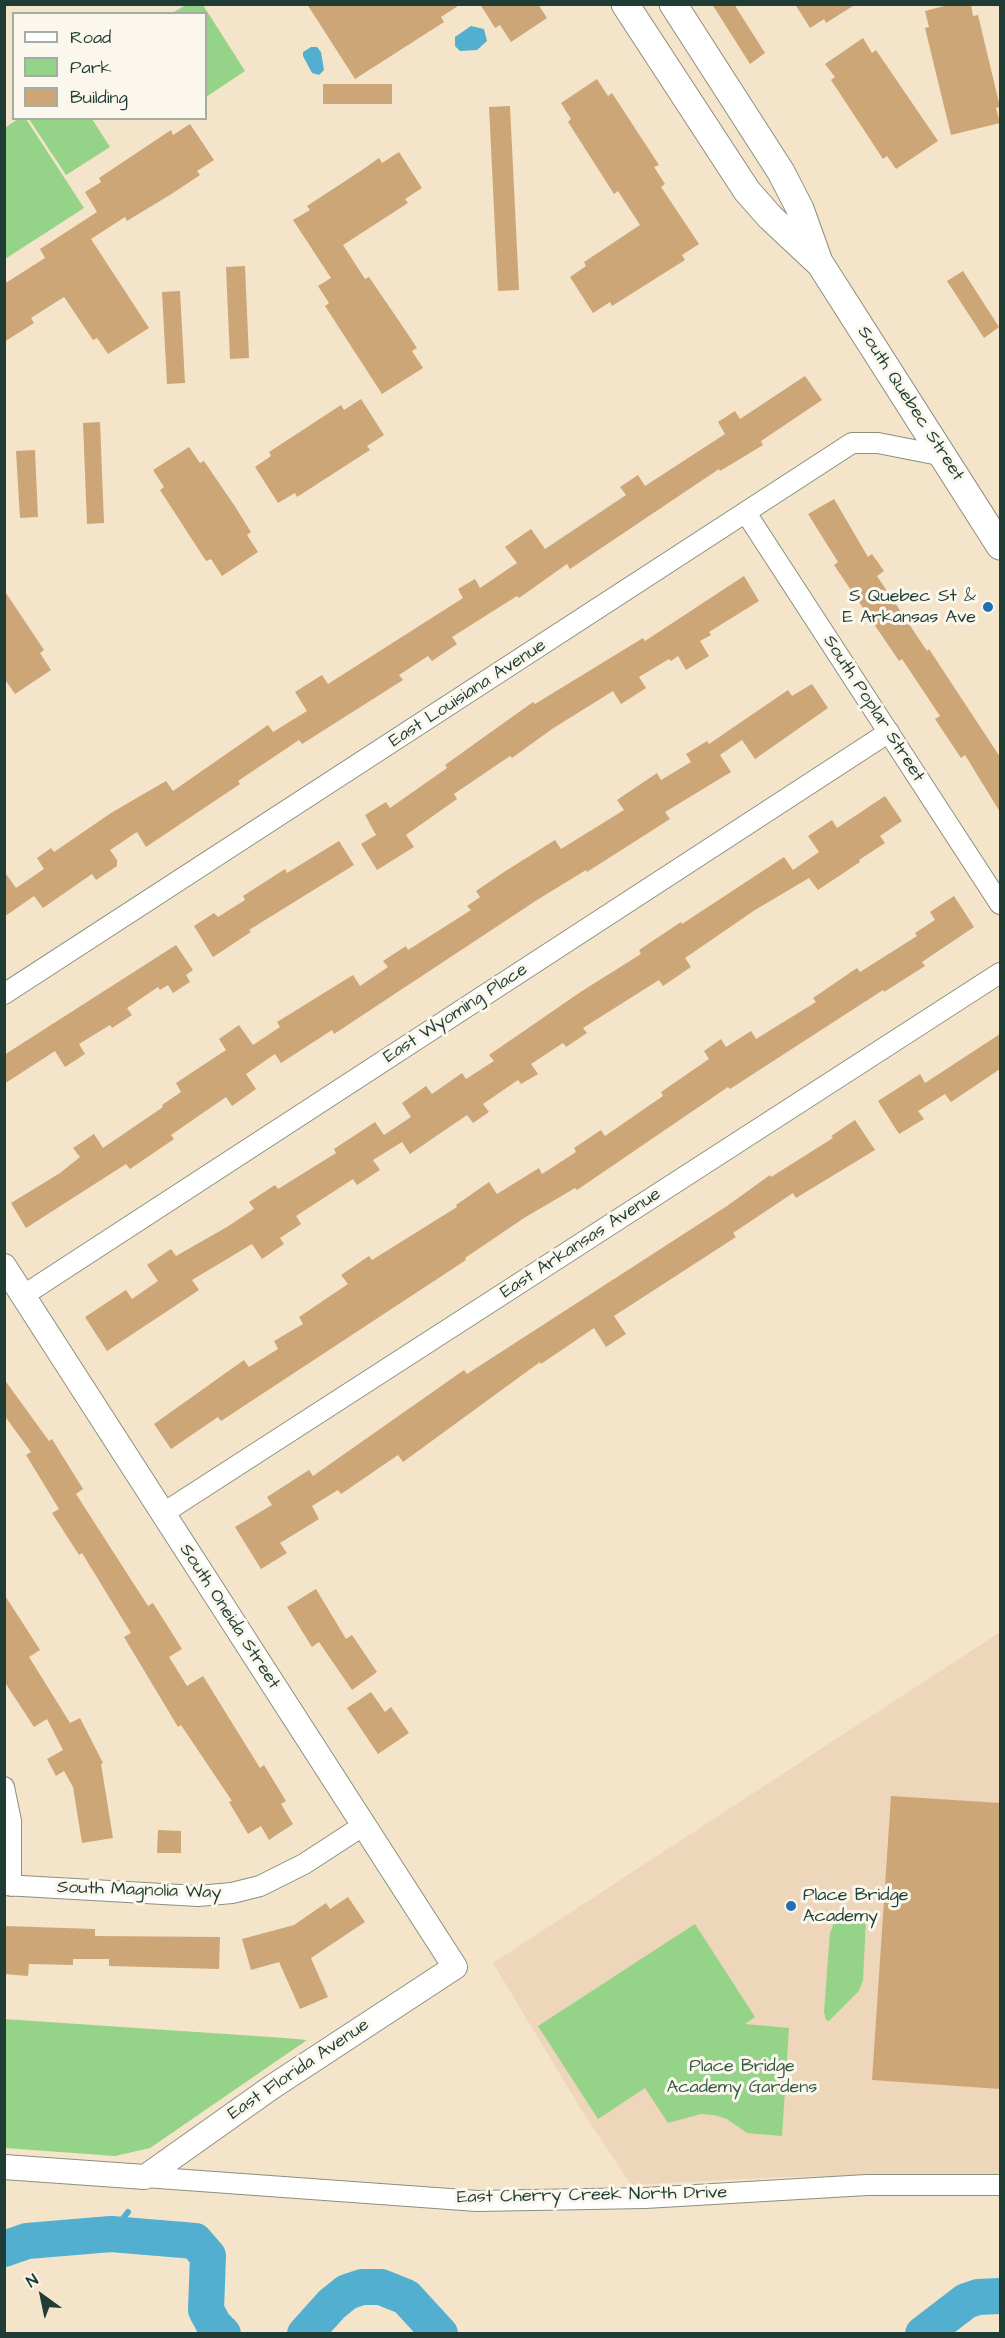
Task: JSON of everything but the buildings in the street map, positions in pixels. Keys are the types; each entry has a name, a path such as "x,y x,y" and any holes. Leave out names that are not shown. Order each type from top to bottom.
{"main road":[{"name":"South Quebec Street","path":"625,4 742,184 770,218 819,262"},
{"name":"South Quebec Street","path":"673,4 781,172 800,209 819,262 1000,546"}],"street":[{"name":"East Louisiana Avenue","path":"4,994 852,443 878,443 944,456"},
{"name":"South Poplar Street","path":"746,513 1000,904"},
{"name":"East Wyoming Place","path":"24,1295 889,732"},
{"name":"East Arkansas Avenue","path":"162,1514 1000,973"},
{"name":"South Oneida Street","path":"4,1266 455,1967"},
{"path":"4,1787 10,1821 8,1886"},
{"name":"South Magnolia Way","path":"8,1886 198,1896 232,1893 260,1886 304,1864 364,1825"},
{"name":"East Florida Avenue","path":"145,2177 272,2087 455,1967"},
{"name":"East Cherry Creek North Drive","path":"4,2167 477,2201 645,2198 886,2185 1000,2185"}],"shaded area":[{"name":"Place Bridge Academy","path":"1000,1632 1000,2174 782,2177 631,2185 579,2106 493,1963"}],"green space":[{"path":"186,5 203,5 245,71 207,96 207,12 174,12"},
{"path":"16,120 27,120 84,208 5,259 5,128"},
{"path":"30,120 93,120 110,147 66,175"},
{"path":"859,1915 866,1919 863,1980 859,1991 829,2021 826,2020 824,2012 830,1933 836,1918"},
{"name":"Place Bridge Academy Gardens","path":"695,1924 755,2017 745,2024 789,2028 782,2136 747,2133 727,2119 714,2115 701,2114 668,2123 645,2088 598,2119 538,2026"},
{"path":"4,2019 307,2040 150,2148 115,2156 5,2148"}],"water":[{"path":"471,26 484,29 487,41 477,50 460,51 455,46 455,37"},
{"path":"311,47 317,47 321,52 324,70 319,75 312,73 303,56 303,52"}],"waterway":[{"path":"111,2234 128,2212"},
{"path":"4,2249 27,2241 111,2234 195,2241 208,2256 206,2310 214,2325 223,2334"},
{"path":"305,2334 332,2304 347,2292 362,2287 381,2287 406,2297 440,2334"},
{"path":"923,2334 966,2301 978,2297 1000,2296"}],"place":[{"name":"S Quebec St & E Arkansas Ave","path":"988,607"},
{"name":"Place Bridge Academy","path":"791,1906"}]}
